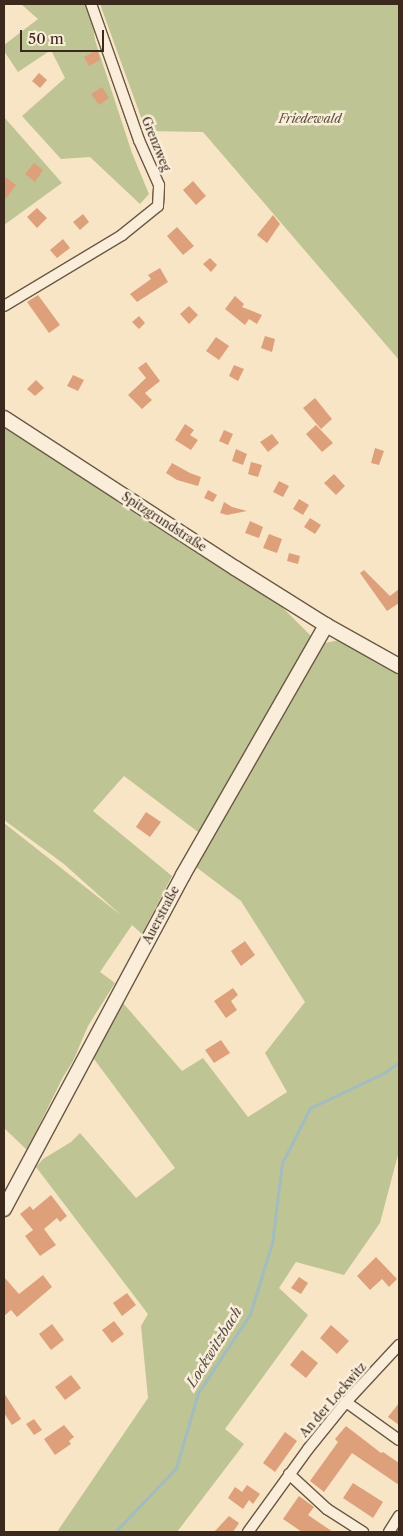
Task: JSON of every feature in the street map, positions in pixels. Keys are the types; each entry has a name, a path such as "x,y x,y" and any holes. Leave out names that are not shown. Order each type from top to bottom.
{"street":[{"name":"Grenzweg","path":"4,306 122,235 158,206 159,185 139,140 91,4"},
{"name":"Spitzgrundstraße","path":"4,418 326,625 399,666"},
{"name":"Auerstraße","path":"4,1209 183,875 326,625"},
{"name":"An der Lockwitz","path":"248,1532 289,1474 346,1402 399,1345"},
{"path":"346,1402 399,1440"},
{"path":"289,1474 327,1509 363,1532"},
{"path":"388,1532 399,1516"}],"green space":[{"path":"21,4 90,4 95,40 132,153 149,194 140,204 90,157 61,159 22,116 65,78 51,50 18,72 4,51 4,45 38,19"},
{"name":"Friedewald","path":"100,4 399,4 399,360 203,132 146,131"},
{"path":"4,117 62,183 4,225"},
{"path":"4,425 280,605 312,637 325,643 339,640 399,673 399,1151 380,1223 344,1275 296,1262 279,1288 308,1315 225,1429 244,1444 177,1532 57,1532 148,1398 141,1326 148,1314 36,1167 43,1159 71,1142 80,1133 136,1198 175,1168 91,1055 123,1003 182,1071 203,1058 248,1117 287,1092 265,1053 305,1002 241,901 196,867 210,841 124,776 93,811 172,876 142,934 132,925 100,972 115,983 88,1026 73,1061 63,1077 27,1150 4,1128 4,823 122,916 64,864 4,820"}],"building":[{"path":"97,50 100,60 89,66 84,57"},
{"path":"39,73 47,80 40,88 32,81"},
{"path":"102,87 109,98 99,105 91,94"},
{"path":"34,163 43,170 35,182 25,174"},
{"path":"4,176 16,185 4,201"},
{"path":"193,181 206,196 196,205 183,190"},
{"path":"37,208 47,218 37,228 27,217"},
{"path":"83,214 89,222 80,230 73,222"},
{"path":"273,215 280,224 267,243 257,235"},
{"path":"177,227 194,246 183,255 167,236"},
{"path":"63,239 70,248 57,258 50,250"},
{"path":"210,258 217,265 211,272 203,264"},
{"path":"160,268 168,282 137,302 130,294 151,279 148,275"},
{"path":"38,295 60,325 49,333 27,302"},
{"path":"235,296 244,304 242,307 262,315 257,324 249,319 245,325 225,309"},
{"path":"189,306 198,315 189,324 180,314"},
{"path":"139,316 145,323 139,329 132,322"},
{"path":"265,336 275,339 272,352 261,348"},
{"path":"216,337 229,346 219,360 206,351"},
{"path":"146,362 160,381 145,393 152,400 142,409 128,395 146,378 138,368"},
{"path":"234,365 244,369 238,381 229,376"},
{"path":"73,375 84,380 78,391 67,386"},
{"path":"36,380 44,388 35,396 27,389"},
{"path":"315,398 332,419 321,429 303,408"},
{"path":"185,424 194,430 190,435 198,440 191,450 175,440"},
{"path":"316,425 333,443 322,452 306,434"},
{"path":"224,430 233,434 228,445 219,441"},
{"path":"272,434 279,443 268,452 260,442"},
{"path":"375,448 384,451 379,465 371,463"},
{"path":"236,449 247,454 243,465 232,461"},
{"path":"251,462 262,465 258,477 248,474"},
{"path":"172,463 201,477 198,486 177,480 166,473"},
{"path":"334,474 345,486 336,495 324,483"},
{"path":"279,481 289,486 283,497 273,492"},
{"path":"208,490 217,495 213,502 204,498"},
{"path":"299,499 309,505 303,515 293,509"},
{"path":"224,502 232,507 247,511 227,515 220,513"},
{"path":"310,518 321,525 315,534 304,527"},
{"path":"250,521 263,527 259,538 245,533"},
{"path":"269,534 282,539 277,553 263,548"},
{"path":"289,553 300,556 298,564 287,561"},
{"path":"364,570 390,596 399,589 399,603 387,611 360,573"},
{"path":"146,812 161,822 150,837 136,827"},
{"path":"245,941 255,955 241,966 231,951"},
{"path":"233,988 238,995 231,1001 237,1010 226,1018 214,1001"},
{"path":"221,1040 230,1053 214,1063 205,1050"},
{"path":"51,1195 67,1216 60,1222 57,1218 44,1229 56,1245 40,1256 25,1236 33,1230 20,1214 30,1206 33,1210"},
{"path":"376,1257 397,1279 389,1287 382,1279 370,1290 357,1276"},
{"path":"43,1275 52,1287 17,1317 11,1310 4,1316 4,1277 19,1294"},
{"path":"299,1277 308,1283 301,1294 291,1288"},
{"path":"127,1293 136,1305 122,1316 113,1303"},
{"path":"114,1321 124,1334 112,1343 102,1330"},
{"path":"52,1324 64,1340 51,1350 39,1334"},
{"path":"331,1325 349,1341 337,1354 320,1338"},
{"path":"302,1350 318,1363 306,1378 290,1365"},
{"path":"71,1375 81,1388 65,1400 55,1387"},
{"path":"4,1393 21,1419 12,1425 4,1413"},
{"path":"399,1403 399,1425 388,1417"},
{"path":"34,1419 42,1430 34,1435 26,1424"},
{"path":"64,1425 74,1437 69,1441 71,1444 55,1455 44,1439"},
{"path":"346,1426 381,1453 383,1452 399,1463 399,1485 352,1453 324,1492 310,1481 338,1442 335,1439"},
{"path":"285,1432 297,1441 275,1472 263,1463"},
{"path":"353,1483 383,1502 373,1518 343,1498"},
{"path":"247,1485 260,1494 253,1504 249,1500 243,1509 228,1498 235,1487 242,1492"},
{"path":"299,1496 314,1507 308,1515 333,1532 302,1532 283,1519"},
{"path":"229,1516 239,1523 233,1532 214,1532"}],"waterway":[{"name":"Lockwitzbach","path":"115,1532 176,1468 198,1393 250,1314 272,1243 282,1163 310,1108 384,1073 399,1062"}]}
